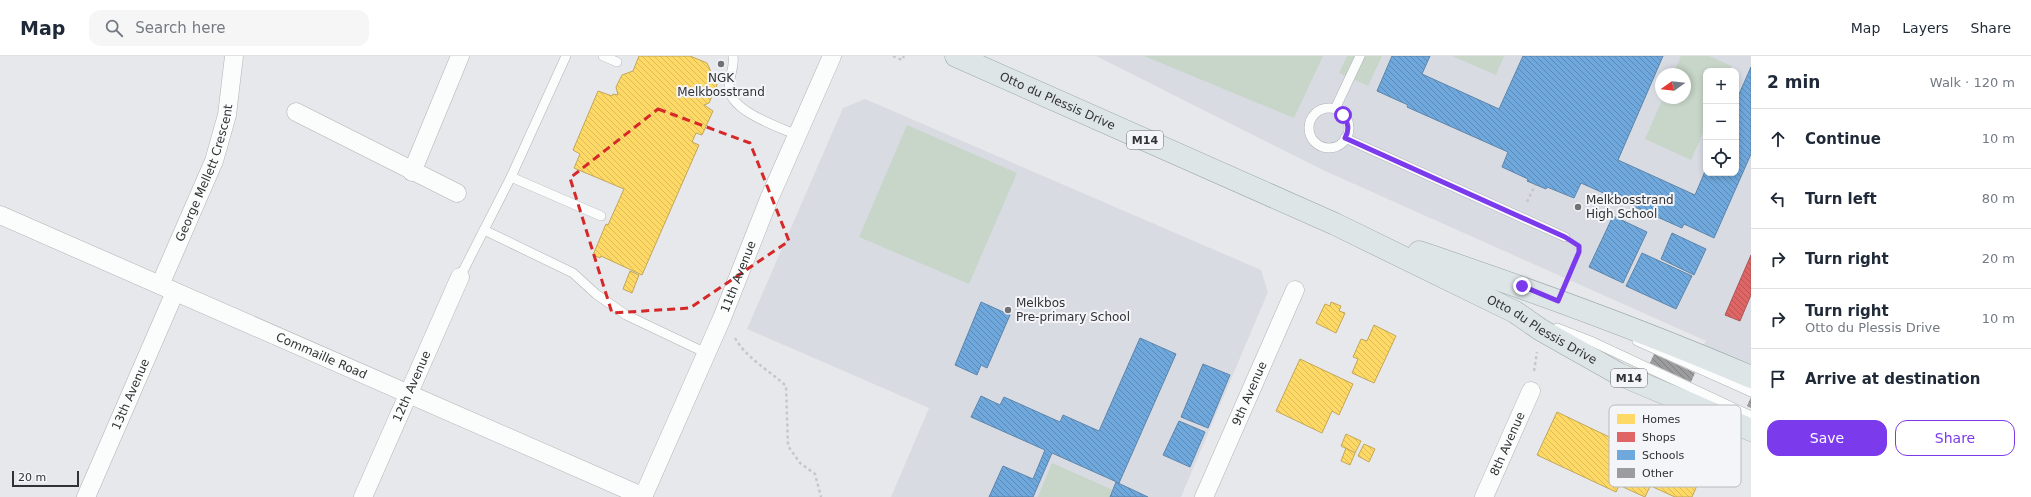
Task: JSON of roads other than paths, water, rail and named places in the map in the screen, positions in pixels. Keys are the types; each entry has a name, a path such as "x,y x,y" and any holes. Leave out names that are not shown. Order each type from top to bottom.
{"main road":[{"name":"Otto du Plessis Drive","path":"956,56 1335,224 1515,312 1541,330 1618,374 1692,405"},
{"name":"Otto du Plessis Drive","path":"1335,224 1522,286 1696,353 1751,377"},
{"name":"Otto du Plessis Drive","path":"1741,426 1751,430"}],"street":[{"name":"George Mellett Crescent","path":"168,288 214,161 227,115 234,56"},
{"path":"412,172 460,56"},
{"name":"11th Avenue","path":"643,497 722,318 769,199 832,56"},
{"path":"296,112 412,172 457,193"},
{"name":"Commaille Road","path":"0,214 643,497"},
{"name":"12th Avenue","path":"364,497 460,277"},
{"name":"13th Avenue","path":"86,497 168,288"},
{"name":"9th Avenue","path":"1204,497 1295,290"},
{"name":"8th Avenue","path":"1484,497 1531,391"}],"lane":[{"path":"460,277 511,177 566,56"},
{"path":"603,56 617,62"},
{"path":"733,56 735,64 729,88 734,100 742,109 797,135"},
{"path":"1335,109 1360,56"},
{"path":"1326,108 1335,109 1343,115 1348,123 1348,133 1345,138 1336,147 1327,148 1318,145 1311,138 1309,129 1311,119 1317,112 1326,108"},
{"path":"1345,138 1565,237"},
{"path":"511,177 601,216"},
{"path":"484,230 573,273 596,294 626,315 706,353"},
{"path":"1522,286 1664,354 1751,392"},
{"path":"1515,312 1593,342 1728,405"},
{"path":"1741,411 1751,416"}],"place":[{"name":"NGK Melkbosstrand","path":"721,64"},
{"name":"Melkbosstrand High School","path":"1578,207"},
{"name":"Melkbos Pre-primary School","path":"1008,310"}]}
